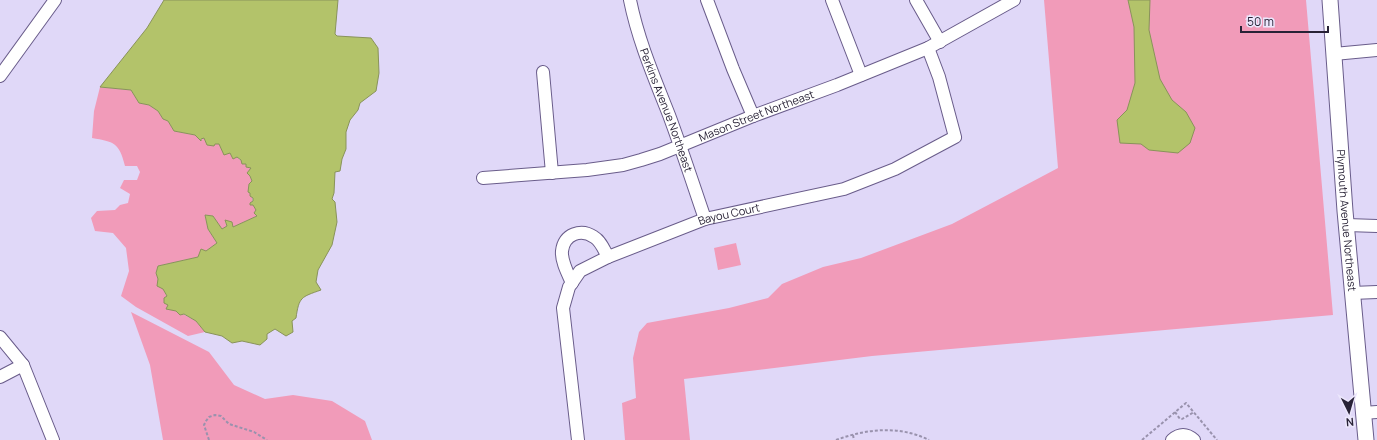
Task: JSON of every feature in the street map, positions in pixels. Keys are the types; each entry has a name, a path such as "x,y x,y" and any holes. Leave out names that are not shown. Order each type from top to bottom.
{"main road":[{"name":"Plymouth Avenue Northeast","path":"1330,0 1352,294 1370,413 1366,440"}],"street":[{"path":"0,76 55,0"},
{"name":"Perkins Avenue Northeast","path":"630,0 640,42 680,145 705,219"},
{"path":"707,0 733,69 753,116"},
{"path":"832,0 861,75"},
{"path":"916,0 940,42"},
{"name":"Mason Street Northeast","path":"483,178 587,170 623,165 660,154 928,48 1009,1"},
{"name":"Bayou Court","path":"578,440 563,308 569,287 580,271 608,257 705,219 844,189 895,169 955,137 939,77 928,48"},
{"path":"1334,54 1377,50"},
{"path":"543,72 552,173"},
{"path":"1347,225 1377,226"},
{"path":"572,283 566,271 562,252 564,241 571,235 580,232 594,236 600,242 608,257"},
{"path":"1352,294 1377,292"},
{"path":"0,337 22,365 53,440"},
{"path":"0,377 22,365"},
{"path":"1172,440 1179,435 1184,434 1189,435 1194,440"}],"path":[{"path":"1142,440 1186,403 1218,440"},
{"path":"1175,412 1182,419 1194,412"},
{"path":"209,440 204,426 209,417 215,415 221,416 229,424 254,432 267,440"},
{"path":"836,440 879,430 897,430 919,435 928,440"},
{"path":"853,435 854,440"},
{"path":"917,440 919,435"}],"shaded area":[{"path":"164,0 338,0 335,34 337,36 371,38 378,48 379,73 376,91 360,103 358,110 350,120 346,132 346,149 342,159 340,171 335,172 334,193 332,199 335,202 337,222 332,245 318,270 316,282 321,290 305,296 300,302 296,318 292,321 293,332 286,336 275,329 267,334 267,339 260,345 242,341 232,343 222,336 205,332 196,321 184,314 180,315 176,311 166,309 168,305 164,303 164,298 167,296 163,289 157,286 158,279 156,273 158,266 198,257 201,249 206,251 217,243 208,229 205,215 213,216 222,229 227,226 225,220 232,222 233,227 257,216 254,213 256,210 253,205 250,205 253,198 248,192 249,184 252,181 247,173 251,168 246,167 246,164 242,164 241,160 237,157 233,159 230,153 224,155 219,144 215,144 214,146 207,145 204,138 201,139 201,141 195,135 174,131 168,121 163,119 158,111 149,105 139,103 131,90 100,87 147,28"},
{"path":"1044,0 1306,0 1333,315 872,356 684,379 690,440 625,440 622,403 636,398 633,358 639,332 647,323 729,308 768,298 782,284 823,267 861,258 952,224 1058,168"},
{"path":"1128,0 1150,0 1149,30 1160,79 1172,100 1186,112 1195,128 1190,143 1178,153 1149,150 1141,144 1120,143 1117,120 1127,110 1135,83 1134,27"},
{"path":"100,87 131,90 139,103 149,105 158,111 163,119 168,121 174,131 195,135 201,140 204,138 215,144 219,144 251,168 251,205 253,205 257,211 257,216 233,227 225,221 227,226 222,229 213,216 205,215 208,229 217,243 198,257 158,266 156,273 167,297 168,305 196,321 205,332 188,336 136,307 121,296 129,271 126,248 113,233 95,231 91,218 97,211 115,210 120,205 128,203 130,194 120,188 124,180 137,180 140,172 137,166 125,166 118,148 114,144 92,138 94,111"},
{"path":"736,243 741,265 718,270 714,248"},
{"path":"131,312 209,352 234,385 265,399 293,395 332,401 365,421 372,440 163,440 150,365"}]}
